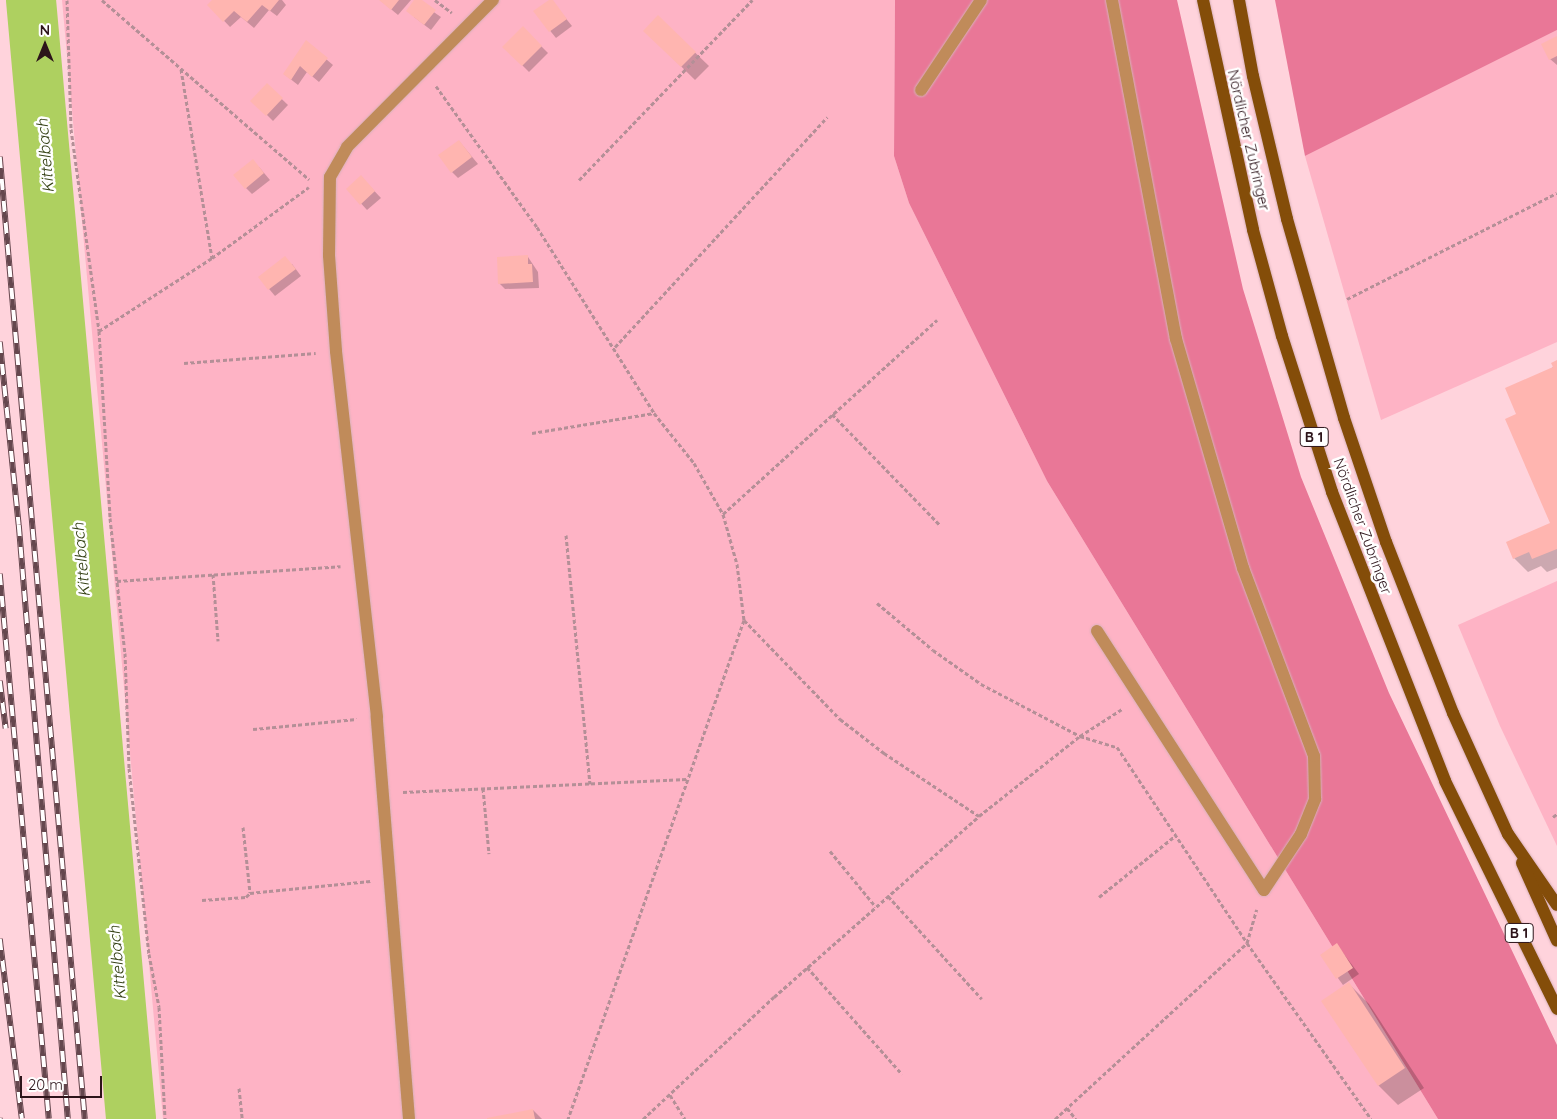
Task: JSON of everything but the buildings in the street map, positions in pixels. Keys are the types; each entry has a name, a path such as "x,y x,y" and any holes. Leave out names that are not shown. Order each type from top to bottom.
{"main road":[{"name":"Nördlicher Zubringer","path":"1203,0 1253,230 1282,336 1332,492 1445,781 1557,1009"},
{"name":"Nördlicher Zubringer","path":"1239,0 1253,76 1287,219 1344,418 1386,542 1453,713 1508,834 1557,905"},
{"name":"B 1","path":"1508,834 1557,941"}],"lane":[{"path":"409,1119 377,717 336,351 329,254 330,177 347,147 493,0"},
{"path":"921,90 980,0"},
{"path":"1097,631 1264,890 1301,834 1315,798 1314,756 1243,568 1176,339 1112,0"}],"path":[{"path":"67,0 71,130 99,331 110,518 125,653 129,768 149,954 159,1007 165,1119"},
{"path":"99,331 212,258 314,183 102,0"},
{"path":"579,180 752,0"},
{"path":"181,69 212,258"},
{"path":"424,69 537,226 616,347 654,413 694,463 723,514 737,564 744,620 568,1119"},
{"path":"616,347 827,117"},
{"path":"1347,299 1557,193"},
{"path":"723,514 937,320"},
{"path":"184,363 336,351"},
{"path":"532,433 654,413"},
{"path":"832,414 940,525"},
{"path":"566,535 590,784"},
{"path":"117,581 360,564"},
{"path":"213,574 218,641"},
{"path":"877,603 934,650 981,684 1080,736 1117,746 1247,943 1371,1119"},
{"path":"744,620 840,718 884,753 979,816"},
{"path":"643,1119 807,967 979,816 1080,736 1140,697"},
{"path":"253,729 377,717"},
{"path":"384,792 687,779"},
{"path":"483,788 488,854"},
{"path":"1553,817 1557,814"},
{"path":"243,828 250,893"},
{"path":"1099,897 1176,835"},
{"path":"830,851 876,907"},
{"path":"202,900 246,897 250,893 391,879"},
{"path":"1056,1119 1247,943 1264,890"},
{"path":"888,896 982,999"},
{"path":"807,967 902,1074"},
{"path":"239,1088 242,1119"},
{"path":"670,1095 685,1119"},
{"path":"1067,1108 1076,1119"}],"shaded area":[{"path":"62,0 895,0 894,156 909,203 1047,481 1438,1119 163,1119"},
{"path":"895,0 1177,0 1243,289 1301,477 1389,693 1557,1045 1557,1119 1438,1119 1047,481 909,203 894,156"},
{"path":"1275,0 1557,0 1557,30 1305,156"},
{"path":"1557,30 1557,342 1381,420 1305,156"},
{"path":"1557,581 1557,846 1500,726 1458,625"}],"waterway":[{"name":"Kittelbach","path":"31,0 131,1119"}],"railway":[{"path":"0,157 85,1119"},
{"path":"0,342 19,525 68,1119"},
{"path":"0,574 49,1119"},
{"path":"0,681 6,729"},
{"path":"0,939 22,1119"}]}
